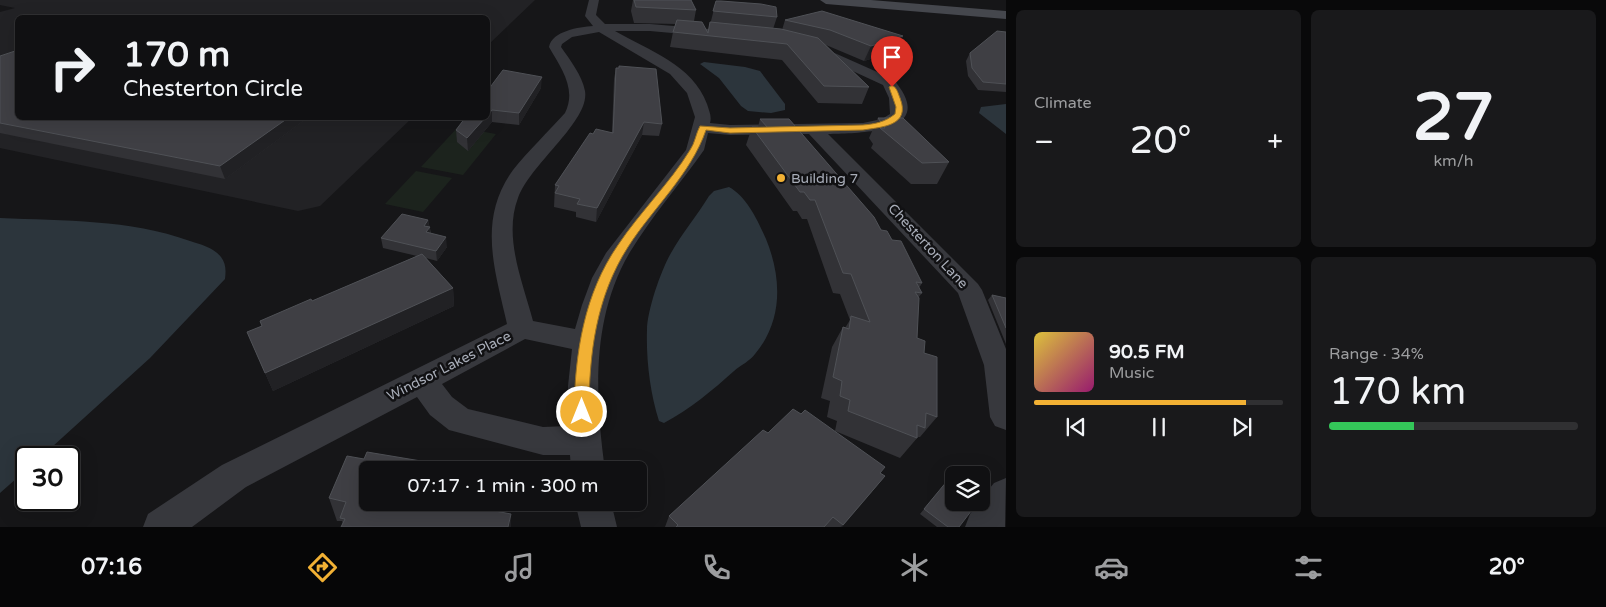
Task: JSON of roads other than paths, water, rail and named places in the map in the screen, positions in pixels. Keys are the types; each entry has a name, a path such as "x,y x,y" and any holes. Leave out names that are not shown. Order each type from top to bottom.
{"main road":[{"path":"826,0 1006,15"}],"street":[{"path":"422,380 441,406 460,420 543,441 586,455 581,400 586,341 593,309 612,264 622,247 695,150 703,127 700,103 686,80 658,58 617,39 601,28 588,12 594,0"},
{"path":"601,28 599,18 606,6"},
{"path":"601,28 663,28 717,33"},
{"name":"Windsor Lakes Place","path":"161,527 234,476 522,329 502,240 503,210 512,187 572,115 578,104 578,87 555,47 556,42 579,31 601,28"},
{"path":"703,127 730,130 863,128 887,124 898,116 900,107 892,86 888,82 819,49 802,44"},
{"name":"Chesterton Lane","path":"814,129 969,290 998,365 1006,417"},
{"path":"522,329 586,341"},
{"path":"983,527 1006,495"},
{"path":"596,511 599,527"}],"place":[{"name":"Building 7","path":"781,178"}]}
